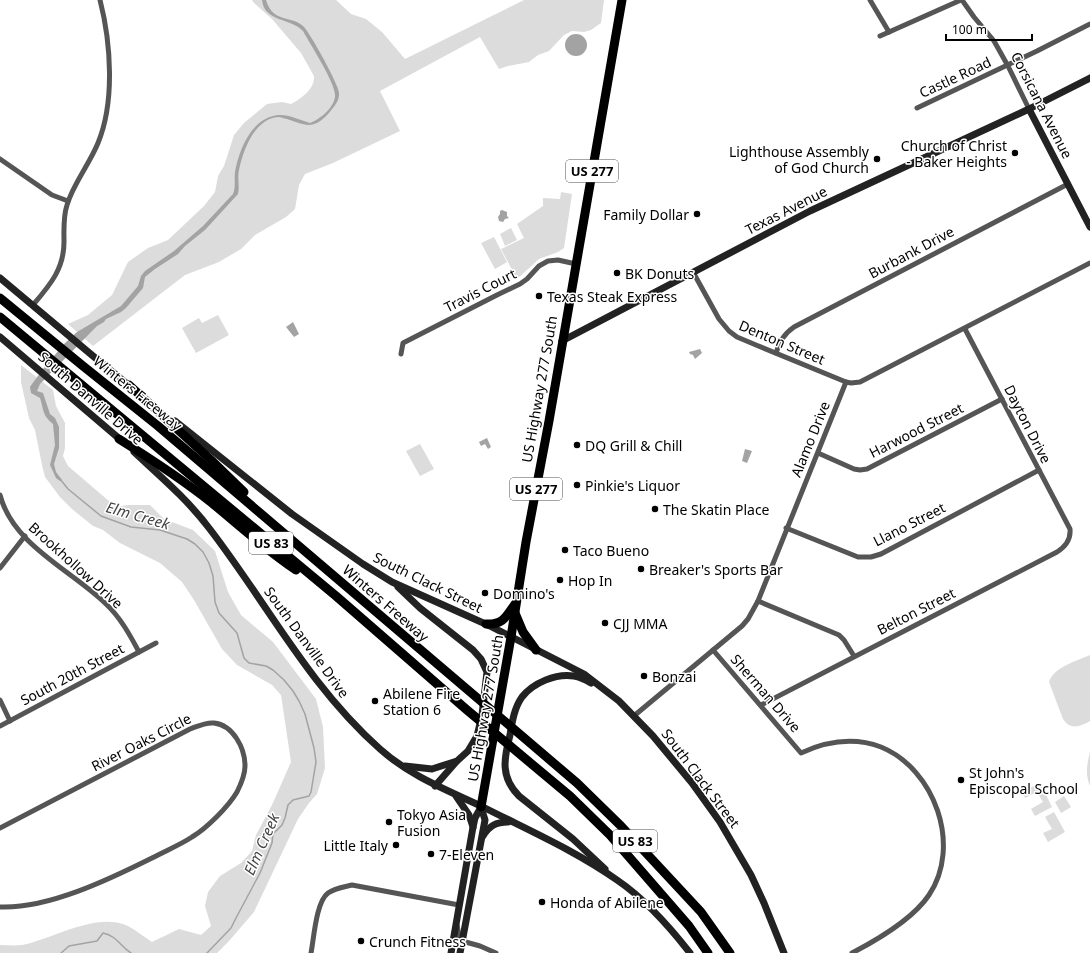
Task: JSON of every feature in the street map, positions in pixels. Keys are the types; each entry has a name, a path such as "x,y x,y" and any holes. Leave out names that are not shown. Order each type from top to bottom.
{"highway":[{"name":"US Highway 277 South","path":"481,807 512,637 526,542 548,425 622,0"},
{"name":"Winters Freeway","path":"0,298 158,426 577,783 621,826 700,912 730,953"},
{"name":"Winters Freeway","path":"0,317 336,596 466,710 570,796 610,835 689,926 708,953"},
{"path":"128,385 211,460 318,562"},
{"path":"119,439 164,468 211,503 272,554 336,596"},
{"path":"486,624 495,625 506,618 517,601"},
{"path":"515,613 524,634 536,650"}],"main road":[{"name":"Texas Avenue","path":"562,341 810,211 1029,109 1090,78"},
{"name":"Corsicana Avenue","path":"1029,109 1068,184 1087,215 1090,227"},
{"name":"South Clack Street","path":"0,278 128,385 292,514 363,564 392,582 486,624 584,674 635,715 692,783 724,829 751,875 784,953"},
{"name":"South Danville Drive","path":"0,337 64,391 179,493 209,528 308,670 342,710 381,749 403,766 434,786 481,807 574,853 618,880 658,916 690,953"},
{"path":"392,582 420,608 472,650 481,659 487,672 482,715 477,736 468,751 434,786"},
{"path":"602,687 575,676 563,676 549,679 530,689 521,698 516,709 504,757 505,769 513,790 573,839 618,880"},
{"path":"403,766 432,769 457,761"},
{"path":"456,796 469,815 473,827"},
{"path":"450,953 473,827 475,818 481,807"},
{"path":"460,953 485,820 481,807"},
{"path":"481,838 493,824 510,822"}],"street":[{"path":"33,305 56,277 60,266 64,244 64,219 68,201 98,142 104,124 110,81 107,42 100,0"},
{"path":"870,0 889,32"},
{"path":"880,36 961,0"},
{"name":"Corsicana Avenue","path":"961,0 994,41 1029,109"},
{"name":"Castle Road","path":"917,108 1008,66 1090,24"},
{"path":"0,160 52,195 68,201"},
{"name":"Burbank Drive","path":"776,353 780,341 786,332 794,327 1068,184"},
{"name":"Travis Court","path":"401,354 403,343 520,284 528,279 539,266 548,261 558,260 576,264"},
{"path":"846,382 851,384 860,382 1090,263"},
{"name":"Denton Street","path":"694,272 719,319 729,332 736,337 846,382"},
{"name":"Dayton Drive","path":"965,329 1070,529"},
{"name":"Alamo Drive","path":"635,715 742,626 748,619 758,601 786,528 846,382"},
{"name":"Harwood Street","path":"818,453 854,469 867,469 1002,399"},
{"name":"Llano Street","path":"786,528 852,555 864,558 871,557 880,554 1039,470"},
{"name":"Brookhollow Drive","path":"0,495 6,511 14,524 37,550 107,604 130,634 139,652"},
{"name":"Belton Street","path":"761,705 1062,549 1069,540 1070,529"},
{"path":"0,568 25,536"},
{"path":"758,601 839,635 854,656"},
{"name":"South 20th Street","path":"0,726 156,643"},
{"name":"Sherman Drive","path":"712,650 801,753 814,747 838,741 860,742 880,747 904,761 920,777 931,794 942,827 944,849 940,874 929,896 912,914 895,928 852,953"},
{"path":"0,700 10,721"},
{"name":"River Oaks Circle","path":"0,828 190,729 204,724 214,723 225,727 234,734 240,745 245,766 243,779 236,792 222,810 193,837 113,877 76,891 24,906 0,907"},
{"path":"311,953 321,902 326,894 334,889 352,885 459,904"},
{"path":"456,920 459,936 462,941 480,946 496,953"}],"shaded area":[{"path":"252,0 336,0 351,14 366,19 382,32 405,59 524,0 604,0 601,23 591,30 584,32 572,31 564,35 549,51 538,55 529,62 499,69 480,37 380,91 400,131 333,163 305,174 299,185 295,209 286,217 255,235 241,249 219,262 185,275 93,346 68,324 88,315 112,295 128,262 148,248 168,240 204,206 215,192 218,176 224,166 234,135 244,123 267,104 282,102 291,104 295,102 307,93 314,81 314,76 301,53 272,19"},
{"path":"262,0 266,0 273,13 299,23 304,27 330,70 338,88 338,99 328,114 319,122 314,124 306,125 278,117 262,123 251,137 243,154 238,173 238,194 205,230 185,246 178,254 145,277 143,288 126,308 106,319 97,326 40,384 37,391 43,393 50,414 55,418 59,427 59,448 54,464 56,472 62,480 60,481 56,478 50,465 55,445 53,424 45,415 40,398 31,393 30,387 32,384 64,344 77,332 121,306 138,286 141,276 145,271 174,251 203,226 233,194 235,172 240,154 248,136 262,121 270,117 284,115 310,123 326,113 332,106 335,97 332,83 303,31 292,24 273,16 264,7"},
{"path":"576,34 580,35 586,41 586,49 580,55 576,56 572,55 566,49 565,45 566,41 572,35"},
{"path":"561,192 572,194 564,248 558,252 539,259 517,279 501,249 524,238 517,224 543,206 543,198 560,199"},
{"path":"502,210 507,212 507,216 509,218 505,219 503,222 499,221 498,217 500,211"},
{"path":"511,228 517,240 505,246 500,234"},
{"path":"494,237 507,262 495,269 481,243"},
{"path":"218,315 229,335 196,353 182,328 199,318 202,323"},
{"path":"293,322 299,334 294,337 286,327"},
{"path":"700,349 702,353 695,359 689,352"},
{"path":"21,365 53,390 56,406 65,423 65,448 63,456 68,466 116,507 128,505 150,505 164,519 193,530 215,551 228,592 241,615 273,642 316,699 323,727 325,768 317,794 298,819 254,912 217,953 0,953 0,945 22,945 72,928 98,922 111,922 126,925 152,942 179,929 201,935 211,926 205,906 208,892 220,876 241,863 252,851 256,835 272,805 291,762 281,695 272,685 237,665 222,649 182,582 160,563 120,543 103,530 93,526 60,497 45,477 35,430 29,418 21,382"},
{"path":"487,438 491,447 488,449 485,444 481,446 479,442"},
{"path":"420,444 434,469 420,476 406,451"},
{"path":"745,449 752,451 747,463 742,461"},
{"path":"1090,655 1090,721 1083,725 1072,726 1063,719 1049,682 1060,668"},
{"path":"1090,752 1090,786 1087,778 1087,769"},
{"path":"1040,783 1052,807 1035,816 1031,809 1043,802 1037,792 1025,798 1022,792"},
{"path":"1064,796 1071,807 1061,813 1055,802"},
{"path":"1054,812 1065,832 1048,842 1043,833 1052,829 1045,817"}],"waterway":[{"name":"Elm Creek","path":"60,479 68,489 101,516 131,527 160,530 187,539 195,544 203,552 209,563 213,576 215,602 219,613 237,633 244,658 249,663 266,666 284,680 293,691 305,714 316,762 311,792 309,796 293,800 288,805 282,825 273,834 272,843 260,873 231,928 207,953"},
{"name":"Elm Creek","path":"61,953 69,946 97,941 103,933 112,936 131,953"}],"place":[{"name":"Church of Christ - Baker Heights","path":"1015,153"},
{"name":"Lighthouse Assembly of God Church","path":"877,159"},
{"name":"Family Dollar","path":"697,214"},
{"name":"BK Donuts","path":"617,273"},
{"name":"Texas Steak Express","path":"539,296"},
{"name":"DQ Grill & Chill","path":"577,445"},
{"name":"Pinkie's Liquor","path":"577,485"},
{"name":"The Skatin Place","path":"655,509"},
{"name":"Taco Bueno","path":"565,550"},
{"name":"Breaker's Sports Bar","path":"641,569"},
{"name":"Hop In","path":"560,580"},
{"name":"Domino's","path":"485,593"},
{"name":"CJJ MMA","path":"605,623"},
{"name":"Bonzai","path":"644,676"},
{"name":"Abilene Fire Station 6","path":"375,701"},
{"name":"St John's Episcopal School","path":"961,780"},
{"name":"Tokyo Asia Fusion","path":"389,822"},
{"name":"Little Italy","path":"396,845"},
{"name":"7-Eleven","path":"431,854"},
{"name":"Honda of Abilene","path":"542,902"},
{"name":"Crunch Fitness","path":"361,941"}]}
